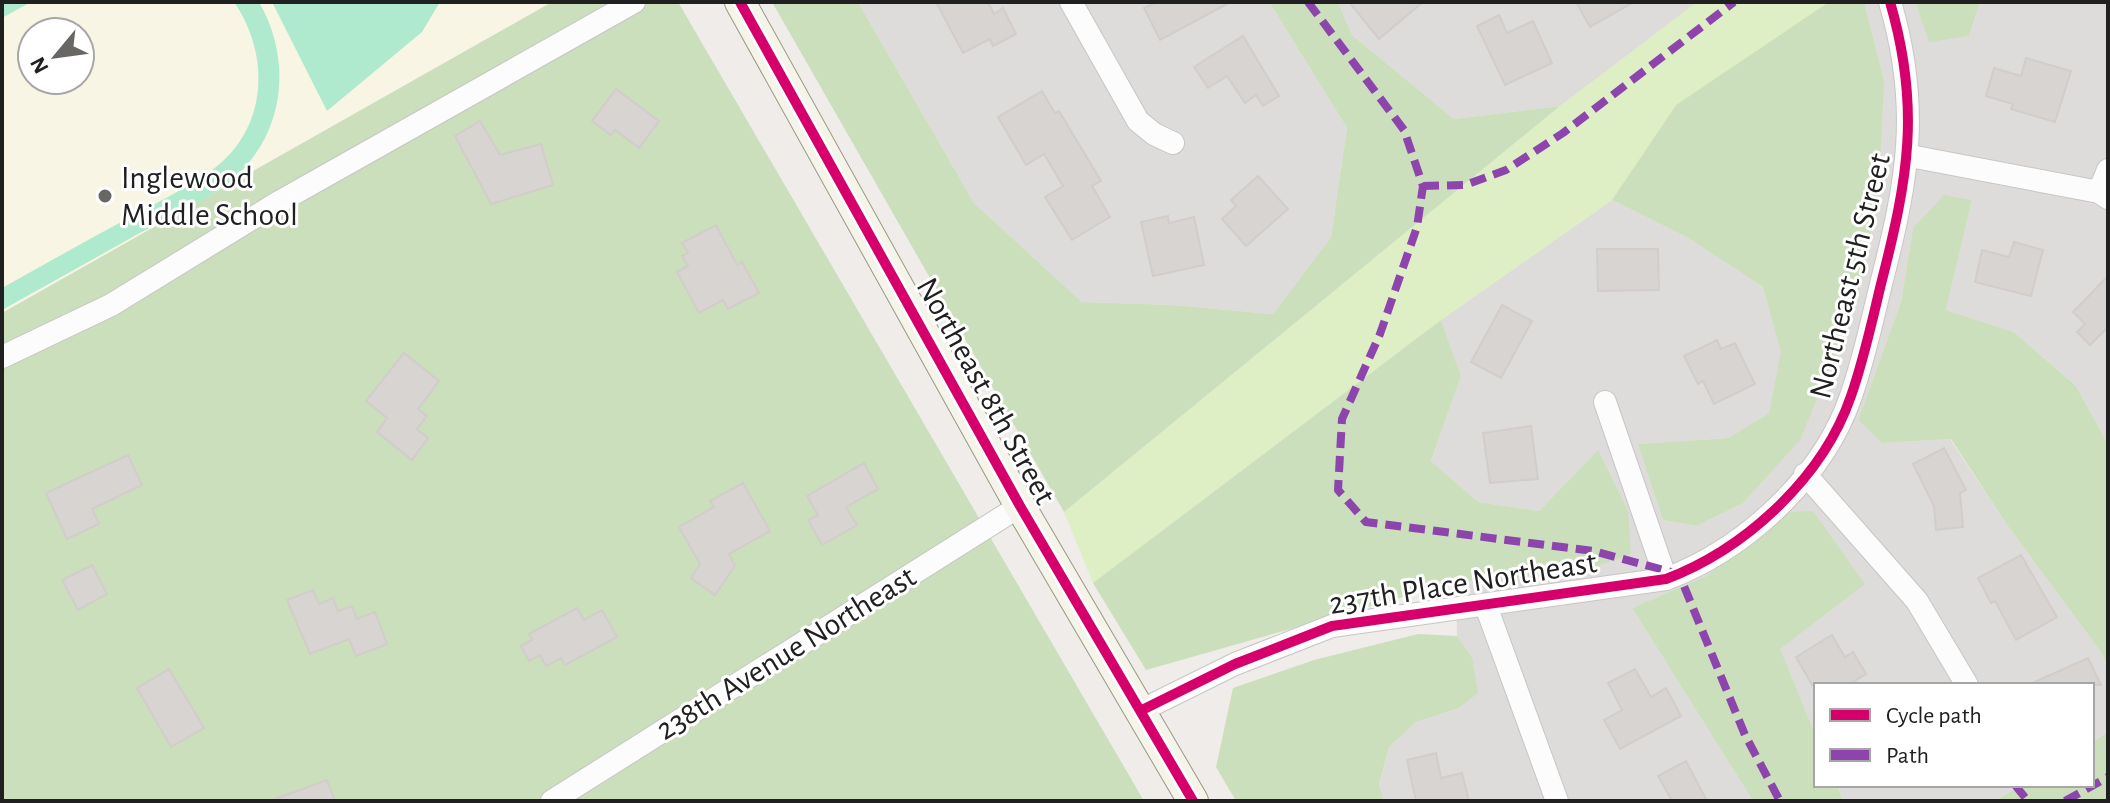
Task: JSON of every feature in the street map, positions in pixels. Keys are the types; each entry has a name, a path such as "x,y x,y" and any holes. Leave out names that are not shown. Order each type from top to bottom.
{"street":[{"path":"2,357 111,305 279,202 634,2"},
{"name":"Northeast 8th Street","path":"740,2 1020,506 1193,801"},
{"path":"1071,2 1138,121 1154,134 1173,143"},
{"name":"Northeast 5th Street","path":"1666,579 1700,566 1730,548 1768,515 1805,474 1833,434 1851,398 1899,217 1910,156 1909,87 1890,2"},
{"path":"1910,156 2104,195 2108,170"},
{"path":"1605,402 1666,579"},
{"path":"1805,474 1917,601 1966,683"},
{"name":"238th Avenue Northeast","path":"552,801 1020,506"},
{"name":"237th Place Northeast","path":"1142,710 1235,664 1332,626 1403,613 1486,606 1666,579"},
{"path":"1486,606 1557,801"}],"shaded area":[{"name":"Inglewood Middle School","path":"2,2 552,2 2,313"},
{"path":"858,2 1269,2 1347,128 1331,237 1273,314 1173,305 1082,302 974,203"},
{"path":"1338,2 1702,2 1560,106 1454,119 1352,35"},
{"path":"1864,2 1915,2 1929,41 1969,36 1980,2 2108,2 2108,444 2076,386 2014,332 1946,310 1972,200 1913,228 1901,302 1858,420 1882,443 1950,439 2005,522 2103,655 2108,669 2108,732 2094,741 2094,683 1814,683 1814,731 1779,648 1787,512 1706,576 1632,608 1753,801 1384,801 1379,786 1389,747 1416,722 1457,709 1472,657 1457,636 1456,582 1577,573 1598,450 1539,511 1478,502 1431,461 1461,376 1441,320 1612,200 1688,238 1763,287 1782,352 1769,413 1728,438 1639,444 1663,520 1696,526 1742,504 1884,80"},
{"path":"1838,787 2018,787 1995,801 1843,801"}],"green space":[{"path":"2,2 31,2 2,18"},
{"path":"234,2 259,2 277,48 278,96 273,119 250,162 210,196 2,310 2,288 195,182 233,150 246,131 258,89 254,44"},
{"path":"272,2 440,2 422,32 327,111"},
{"path":"552,2 678,2 1144,801 2,801 2,313"},
{"path":"772,2 858,2 974,203 1082,302 1173,305 1273,314 1331,237 1347,128 1269,2 1338,2 1352,35 1454,119 1560,106 1064,512"},
{"path":"1697,2 1829,2 1676,105 1612,200 1441,320 1093,583 1064,512 1560,106"},
{"path":"1829,2 1864,2 1884,80 1879,190 1856,304 1800,440 1742,504 1696,526 1663,520 1638,444 1728,438 1769,413 1781,352 1763,287 1688,238 1612,200 1676,105"},
{"path":"1915,2 1980,2 1969,36 1929,42"},
{"path":"1944,195 1972,200 1946,310 2014,332 2076,386 2108,444 2108,669 2103,655 2005,522 1951,439 1882,443 1858,420 1901,302 1913,228"},
{"path":"1441,320 1461,376 1431,461 1478,502 1539,511 1598,450 1628,511 1631,554 1577,573 1456,582 1146,670 1093,583"},
{"path":"1813,511 1865,584 1780,649 1814,731 1814,787 1838,787 1843,801 1753,801 1632,608 1706,576 1787,512"},
{"path":"1418,634 1457,636 1472,657 1478,693 1457,709 1416,722 1389,747 1379,785 1384,801 1236,801 1216,767 1233,688 1314,660"},
{"path":"2108,732 2108,801 1995,801 2018,787 2094,787 2094,741"}],"building":[{"path":"936,2 988,2 994,14 1003,8 1016,34 993,46 990,39 963,53"},
{"path":"1156,2 1231,2 1160,40 1144,8"},
{"path":"1349,2 1423,2 1379,39"},
{"path":"1576,2 1634,2 1590,27"},
{"path":"1499,15 1507,33 1533,21 1552,63 1505,85 1477,26"},
{"path":"1243,36 1279,96 1263,106 1256,95 1245,103 1227,76 1208,88 1194,67"},
{"path":"2026,58 2071,71 2055,122 2011,109 2013,104 1986,96 1994,68 2021,76"},
{"path":"616,89 659,121 639,148 615,130 611,135 592,121"},
{"path":"1042,91 1055,113 1059,111 1101,181 1092,186 1110,217 1072,240 1045,197 1063,186 1044,154 1026,165 998,117"},
{"path":"480,121 500,155 541,144 553,185 491,204 455,136"},
{"path":"1258,176 1288,209 1246,246 1222,219 1236,206 1231,200"},
{"path":"1168,216 1169,223 1194,217 1204,265 1153,276 1141,222"},
{"path":"716,225 737,265 742,262 759,293 728,309 723,300 699,313 677,272 688,266 682,256 688,253 682,243"},
{"path":"2014,242 2043,250 2031,296 1975,282 1982,250 2009,257"},
{"path":"1597,249 1658,249 1659,290 1598,291"},
{"path":"2108,276 2108,327 2090,345 2077,332 2085,324 2073,312"},
{"path":"1502,305 1532,321 1501,378 1471,362"},
{"path":"1717,340 1721,349 1735,343 1755,384 1714,404 1703,381 1698,384 1684,356"},
{"path":"404,353 439,381 418,409 427,416 417,429 428,438 412,460 377,432 387,418 366,401"},
{"path":"1531,426 1538,479 1490,483 1483,433"},
{"path":"1944,448 1966,490 1960,493 1963,527 1936,530 1934,506 1913,464"},
{"path":"128,455 142,485 92,509 99,524 67,539 46,493"},
{"path":"864,463 878,489 846,507 857,525 822,545 808,520 818,515 807,496"},
{"path":"743,483 770,531 729,554 735,566 715,595 691,578 700,564 679,527 714,507 710,501"},
{"path":"2021,555 2057,617 2016,640 1995,601 1991,603 1978,578"},
{"path":"92,565 107,594 78,610 62,580"},
{"path":"313,590 319,604 333,598 338,611 352,606 357,619 375,612 387,644 356,656 349,639 310,654 287,600"},
{"path":"577,608 584,620 602,610 617,637 565,665 561,658 546,666 540,655 529,661 521,646 532,640 529,634"},
{"path":"1832,635 1845,657 1853,652 1866,674 1851,683 1812,685 1796,657"},
{"path":"2088,658 2101,685 2094,683 2032,683"},
{"path":"169,669 204,728 171,747 137,688"},
{"path":"1635,669 1651,697 1666,688 1681,716 1620,749 1604,720 1622,710 1608,683"},
{"path":"1436,753 1441,778 1462,773 1469,801 1416,801 1407,760"},
{"path":"1686,761 1707,801 1672,801 1658,776"},
{"path":"327,780 335,801 275,801 275,799"}],"marked path":[{"path":"1308,2 1404,130 1423,186 1417,227 1380,334 1342,419 1338,490 1366,522 1593,551 1679,574 1745,735 1780,801"},
{"path":"1423,186 1465,185 1506,170 1563,133 1734,2"},
{"path":"2094,785 2108,777"},
{"path":"2017,787 2028,801"},
{"path":"2065,801 2090,787"}],"cycle path":[{"path":"740,2 1020,506 1193,801"},
{"path":"1142,710 1235,664 1332,626 1666,579 1724,549 1778,507 1821,455 1851,396 1898,211 1904,177 1908,110 1900,40 1890,2"}],"place":[{"name":"Inglewood Middle School","path":"105,196"}]}
